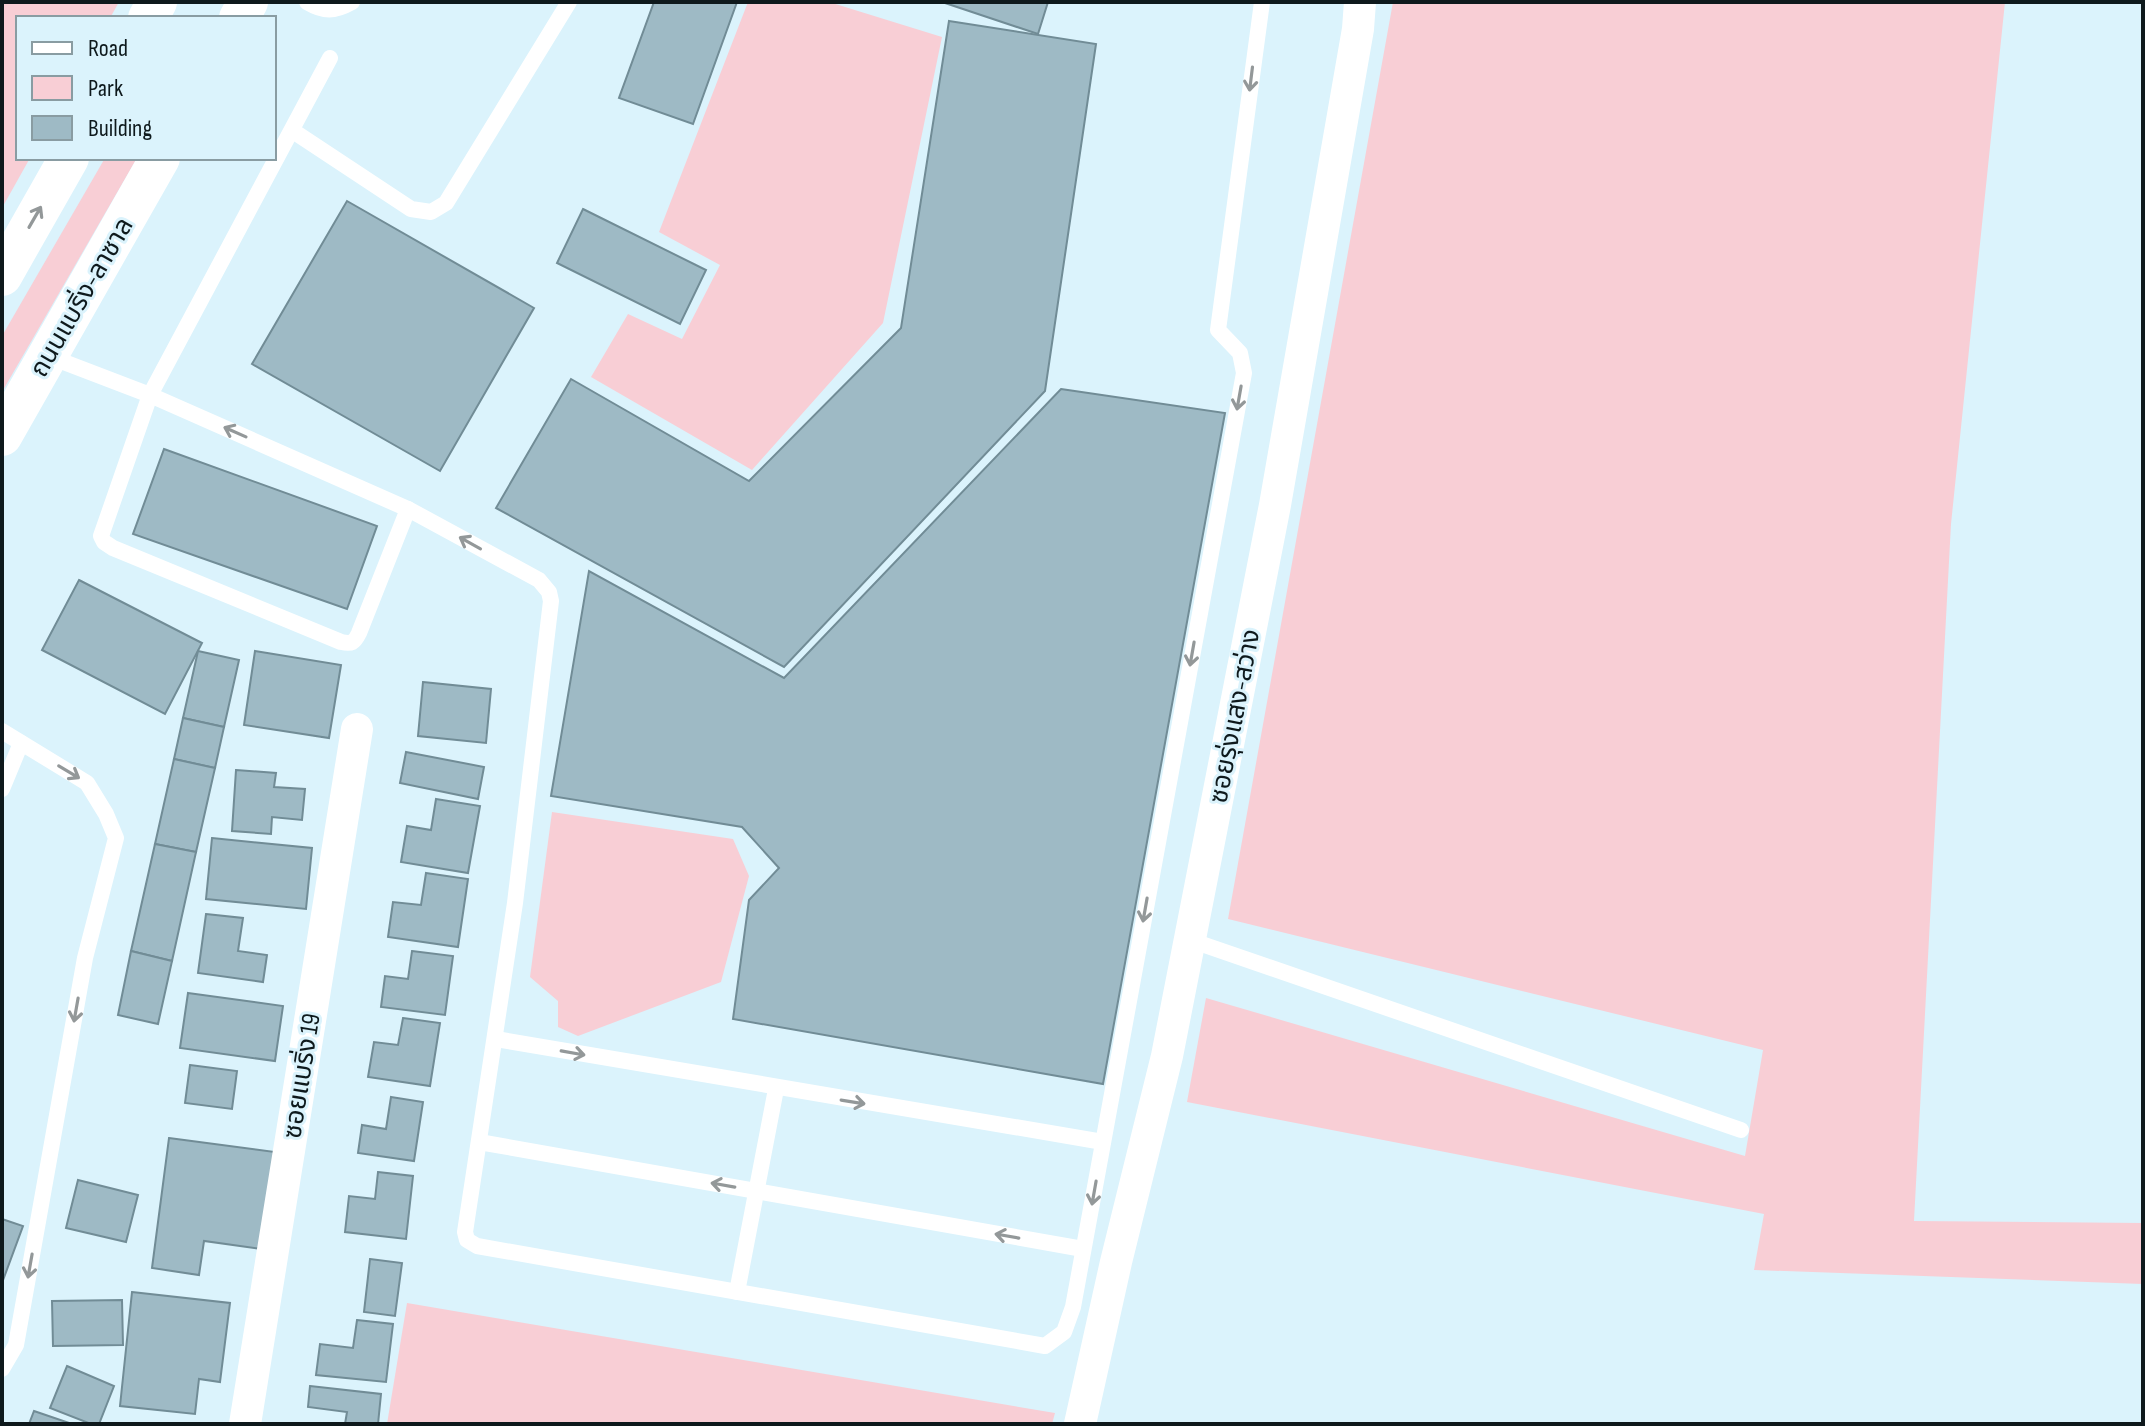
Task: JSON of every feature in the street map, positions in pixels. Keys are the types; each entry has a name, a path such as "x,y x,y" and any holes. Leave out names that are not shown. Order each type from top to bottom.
{"street":[{"name":"ซอยรุ่งแสง-สว่าง","path":"1080,1424 1167,1056 1190,940 1275,505 1358,29 1360,2"},
{"path":"2,276 68,160"},
{"name":"ถนนแบริ่ง-ลาซาล","path":"2,436 159,160"},
{"name":"ซอยแบริ่ง 19","path":"245,1424 357,729"}],"lane":[{"path":"307,2 321,11 340,9 352,2"},
{"path":"293,131 411,209 431,212 446,203 569,2"},
{"path":"48,356 150,395 408,509 539,580 549,592 551,601 496,1039 465,1232 471,1244 1045,1346 1058,1339 1068,1325 1244,373 1240,353 1218,330 1262,2"},
{"path":"330,58 150,395 101,529 102,540 113,548 351,644 356,641 408,509"},
{"path":"2,731 87,783 116,838 85,958 16,1345 2,1369"},
{"path":"2,789 21,743"},
{"path":"1190,940 1741,1130"},
{"path":"496,1039 776,1089 1103,1142"},
{"path":"737,1292 776,1089"},
{"path":"479,1142 1083,1249"}],"green space":[{"path":"2,2 119,2 111,16 16,16 16,160 29,160 2,208"},
{"path":"748,2 829,2 942,37 883,323 752,470 591,377 628,314 682,339 720,265 659,232"},
{"path":"1393,2 2005,2 1951,524 1914,1221 2143,1223 2143,1284 1754,1270 1764,1214 1187,1102 1206,998 1745,1156 1763,1050 1228,919"},
{"path":"104,160 136,160 2,392 2,336"},
{"path":"552,812 733,839 749,876 721,982 578,1036 558,1027 558,1001 530,977"},
{"path":"407,1303 1055,1413 1052,1424 387,1424"}],"building":[{"path":"654,2 737,2 693,124 619,98"},
{"path":"942,2 1048,2 1038,34"},
{"path":"949,21 1096,44 1045,391 784,667 496,508 571,379 749,481 901,328"},
{"path":"347,201 534,308 440,471 252,364"},
{"path":"583,209 706,270 680,324 557,263"},
{"path":"1061,389 1225,413 1103,1084 733,1019 749,900 779,868 742,827 551,796 589,571 784,678"},
{"path":"164,449 377,526 347,609 133,534"},
{"path":"79,580 202,643 165,714 42,650"},
{"path":"198,651 239,660 224,727 183,718"},
{"path":"255,651 341,665 329,738 244,725"},
{"path":"423,682 491,689 486,743 418,736"},
{"path":"183,718 224,727 215,768 174,759"},
{"path":"406,752 484,767 478,799 400,783"},
{"path":"174,759 215,768 196,852 155,844"},
{"path":"236,770 276,773 274,787 305,789 302,820 272,817 271,834 232,831"},
{"path":"436,799 480,806 468,873 401,862 407,826 431,830"},
{"path":"212,838 312,848 306,909 206,899"},
{"path":"155,844 196,852 172,961 131,951"},
{"path":"426,873 468,879 458,947 388,937 393,902 421,905"},
{"path":"206,914 243,918 238,951 267,955 263,982 198,973"},
{"path":"131,951 172,961 158,1024 118,1015"},
{"path":"412,951 453,956 445,1015 381,1007 385,976 408,979"},
{"path":"188,993 283,1006 275,1061 180,1048"},
{"path":"403,1018 440,1023 430,1086 368,1077 374,1042 398,1045"},
{"path":"190,1065 237,1071 232,1109 185,1103"},
{"path":"391,1097 423,1102 414,1161 358,1153 362,1125 386,1129"},
{"path":"169,1138 275,1152 262,1249 204,1241 199,1275 152,1268"},
{"path":"378,1172 413,1176 406,1239 345,1232 349,1196 375,1199"},
{"path":"78,1180 138,1195 126,1242 66,1228"},
{"path":"2,1219 23,1226 2,1283"},
{"path":"370,1259 402,1263 395,1316 364,1312"},
{"path":"132,1292 230,1303 220,1382 199,1379 195,1414 120,1406"},
{"path":"122,1300 123,1345 53,1346 52,1301"},
{"path":"357,1320 393,1324 386,1382 316,1375 320,1344 353,1348"},
{"path":"67,1366 114,1386 99,1424 91,1424 50,1408"},
{"path":"310,1386 381,1394 378,1424 345,1424 347,1412 308,1407"},
{"path":"34,1411 72,1424 29,1424"}]}
